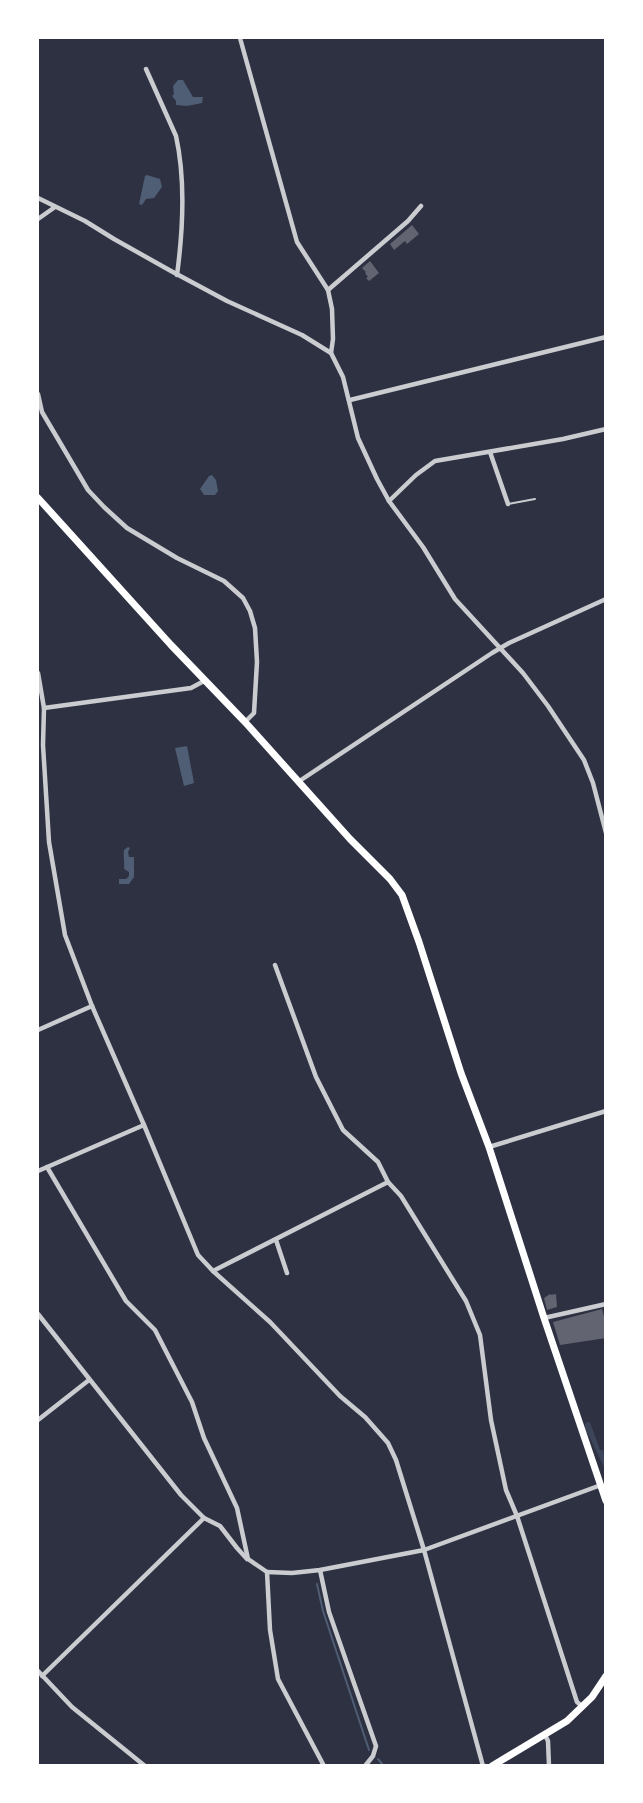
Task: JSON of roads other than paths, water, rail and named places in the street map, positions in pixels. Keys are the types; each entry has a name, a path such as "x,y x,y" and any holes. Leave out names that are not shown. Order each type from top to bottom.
{"main road":[{"path":"38,498 204,681 245,722 350,839 390,879 405,900 461,1073 489,1147 544,1318 603,1485 606,1501"},
{"path":"492,1766 567,1721 583,1707 606,1676"}],"street":[{"path":"240,38 297,242 328,290 332,309 331,353"},
{"path":"146,69 176,136 179,148 182,241 177,275"},
{"path":"38,198 86,221 114,240 177,275 227,301 302,335 331,353 341,371 358,438 389,501 423,547 455,599 523,673 584,760 593,783 606,832"},
{"path":"328,290 408,221 421,206"},
{"path":"38,219 55,207"},
{"path":"350,400 606,337"},
{"path":"38,394 42,412 88,490 127,528 177,558 224,581 238,592 247,604 254,623 257,662 254,713 245,722"},
{"path":"389,501 416,475 435,461 564,439 606,429"},
{"path":"490,452 508,504"},
{"path":"298,782 500,648 606,599"},
{"path":"38,673 44,708 43,745 49,842 65,935 92,1006 198,1255 270,1322 388,1443 396,1460 424,1550 483,1766"},
{"path":"44,708 191,688 204,681"},
{"path":"275,965 316,1077 343,1130 378,1162 388,1182 401,1196 466,1301 480,1335 491,1420 506,1490 517,1516 577,1702 583,1707"},
{"path":"38,1030 92,1006"},
{"path":"489,1147 606,1111"},
{"path":"38,1171 144,1125"},
{"path":"47,1167 126,1300 155,1330 192,1402 204,1438 237,1508 248,1559"},
{"path":"213,1271 388,1182"},
{"path":"276,1239 287,1273"},
{"path":"544,1318 606,1304"},
{"path":"38,1314 181,1495 204,1518 220,1526 248,1559 267,1572 292,1573 320,1570 424,1550 603,1485"},
{"path":"38,1420 89,1380"},
{"path":"42,1676 204,1518"},
{"path":"320,1570 328,1612 376,1746 373,1756 365,1766"},
{"path":"267,1572 270,1630 278,1679 324,1766"},
{"path":"38,1671 72,1707 145,1766"},
{"path":"545,1735 550,1753 549,1766"}],"lane":[{"path":"508,504 535,499"}],"waterway":[{"path":"317,1584 323,1611 369,1750"},
{"path":"378,1759 384,1766"}]}
